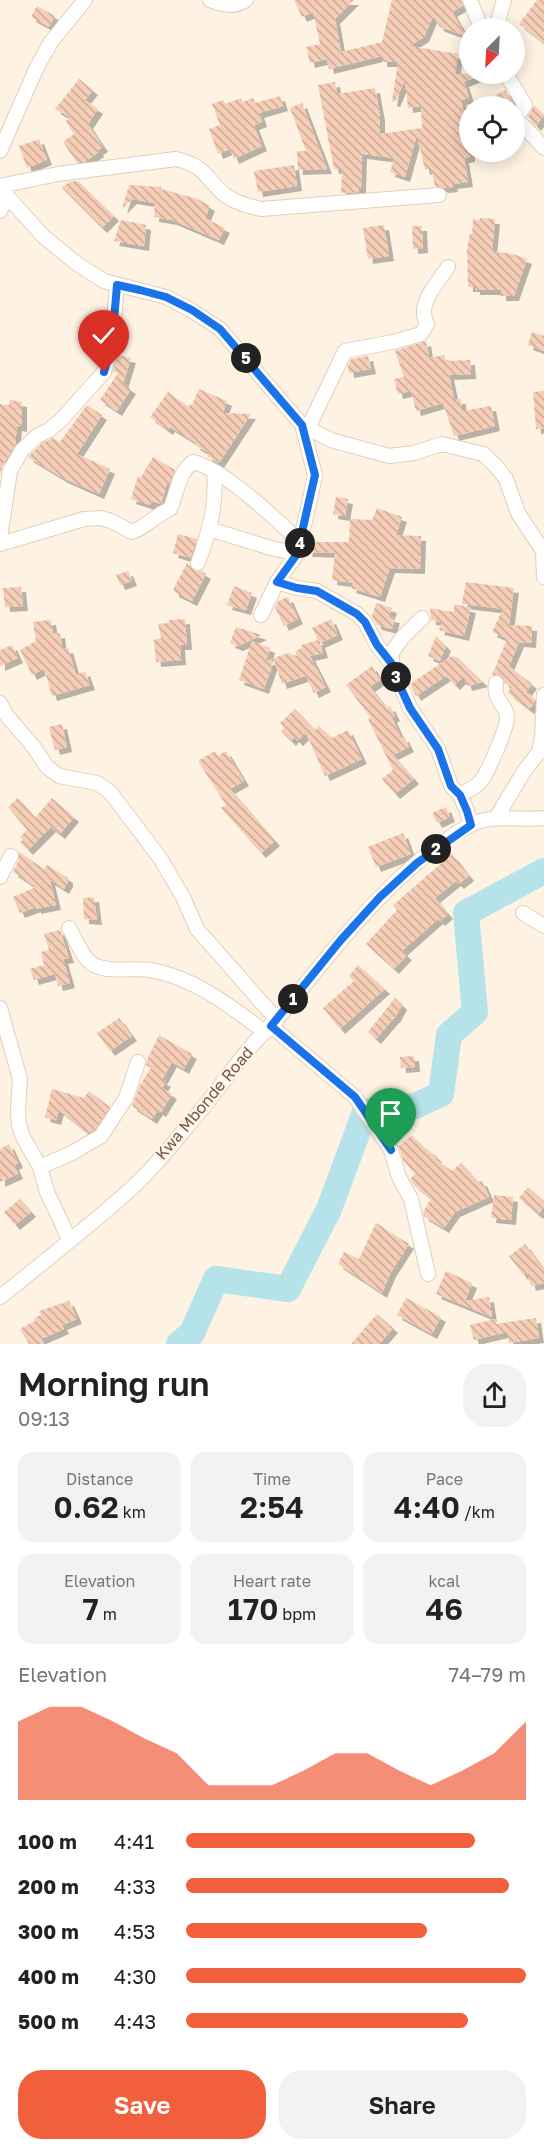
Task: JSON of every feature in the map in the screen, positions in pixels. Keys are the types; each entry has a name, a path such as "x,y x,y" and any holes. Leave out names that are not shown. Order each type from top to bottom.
{"street":[{"path":"0,151 37,67 51,42 85,0"},
{"path":"210,0 225,6 246,0"},
{"path":"470,0 477,18"},
{"path":"499,18 504,0"},
{"path":"512,84 525,105 516,118 544,148"},
{"path":"2,191 58,174 176,159 190,162 203,170 225,195 242,205 261,209 439,195"},
{"path":"0,211 2,191"},
{"path":"2,191 44,237 76,263 105,281 166,297 192,310 220,329 305,427 331,440 389,456 414,453 442,444 483,454 506,479 518,513 543,550 544,577"},
{"path":"261,615 277,582 298,548 315,475 305,427 345,351 421,334 428,324 423,312 426,302 448,267"},
{"path":"0,538 10,471 22,450 37,436 50,430 60,421 104,372 112,344 117,285"},
{"path":"0,544 84,519 101,518 132,532 170,509 179,478 185,468 193,462 206,465 253,499 298,548"},
{"path":"198,564 209,529 216,495 214,472"},
{"path":"209,529 271,548 298,548"},
{"path":"277,582 317,591 357,614 365,622 377,645 392,664"},
{"path":"422,618 392,652 392,664 410,708 438,749 451,786 460,795 471,825"},
{"path":"460,795 479,783 490,765 506,727 507,716 495,693 496,683"},
{"path":"496,818 525,770 539,752 544,695"},
{"path":"0,702 47,767 59,776 97,783 110,792 160,858 183,897 197,929 271,1026 355,1097 391,1150 399,1177 411,1199 428,1274"},
{"name":"Kwa Mbonde Road","path":"0,1297 135,1185 196,1116 251,1046 271,1026 340,941 380,897 417,863 471,825 496,818 527,820 544,818"},
{"path":"0,877 11,856"},
{"path":"523,913 544,926"},
{"path":"69,928 86,958 94,966 151,970 192,982 225,1003 271,1026"},
{"path":"0,1008 20,1079 19,1125 40,1167 47,1192 70,1241"},
{"path":"40,1167 72,1154 101,1136 126,1098 138,1062"}],"building":[{"path":"294,0 354,0 335,19 341,52 382,42 392,0 461,0 463,6 452,12 459,24 459,34 440,27 433,16 424,37 410,46 458,54 455,74 459,74 459,84 465,84 468,96 459,96 459,162 465,162 468,182 452,184 453,187 445,188 435,186 431,168 425,170 417,135 405,177 390,172 394,158 362,154 359,192 341,193 342,169 334,169 318,85 335,82 337,94 375,88 380,116 380,134 422,128 421,106 408,108 405,80 395,102 392,101 398,62 382,62 382,56 329,69 327,59 310,63 306,47 320,44 313,12 302,17"},
{"path":"537,0 544,0 544,43 525,29 524,18"},
{"path":"37,6 55,16 49,27 31,17"},
{"path":"79,79 93,90 85,100 98,109 88,124 103,147 84,162 77,163 63,142 74,134 66,121 70,117 55,109"},
{"path":"505,90 509,96 494,96"},
{"path":"280,96 283,106 259,113 262,122 254,125 262,146 234,159 230,149 218,154 209,129 220,125 212,104 223,100 225,104 241,98 243,102 253,98 255,103"},
{"path":"302,103 327,169 298,170 297,151 306,151 290,108"},
{"path":"534,105 544,115 536,126 528,117"},
{"path":"39,139 47,160 27,168 19,146"},
{"path":"294,165 297,186 258,192 254,171"},
{"path":"78,181 114,216 102,228 62,188 69,182"},
{"path":"129,185 161,187 161,189 198,199 210,206 205,218 225,228 219,240 172,220 154,217 155,203 132,199 122,209"},
{"path":"480,218 495,219 492,251 527,259 514,296 501,296 501,290 475,290 475,287 468,287 467,248 470,234 472,234 473,219 480,220"},
{"path":"121,220 146,225 144,246 114,241"},
{"path":"384,225 389,256 368,259 363,228"},
{"path":"412,226 422,226 423,248 413,249"},
{"path":"532,332 544,336 544,351 528,345"},
{"path":"426,341 429,358 444,355 446,361 470,360 471,374 449,375 454,399 461,399 462,411 491,406 495,426 454,436 443,403 416,411 411,391 398,394 394,379 404,377 395,351"},
{"path":"118,355 131,358 123,384 131,389 117,411 100,400 118,373 113,372"},
{"path":"368,356 371,369 349,373 348,366 351,359"},
{"path":"199,389 227,401 223,413 251,414 219,463 207,456 209,453 195,445 196,443 170,427 168,430 150,417 168,392 189,407"},
{"path":"544,391 544,428 536,429 533,392"},
{"path":"10,400 22,402 22,427 17,426 15,445 2,467 0,476 0,404 9,405"},
{"path":"87,405 102,415 77,454 110,469 99,494 63,478 28,457 42,443 53,438 60,442"},
{"path":"153,457 175,470 169,484 167,483 161,504 152,501 150,505 131,499 138,476 141,477"},
{"path":"336,497 348,499 345,516 333,514"},
{"path":"377,508 402,517 396,535 421,536 420,569 390,568 380,597 351,588 353,583 332,580 335,553 307,552 309,542 349,542 350,519 372,520"},
{"path":"178,534 197,539 190,558 173,553"},
{"path":"187,563 195,571 206,574 192,601 174,592"},
{"path":"128,571 132,581 120,585 116,575"},
{"path":"466,582 514,588 509,625 532,626 531,643 519,642 509,666 532,684 526,692 535,699 535,702 529,709 508,693 512,687 505,684 501,676 492,675 507,639 492,632 503,609 462,604"},
{"path":"234,586 252,593 246,610 227,605"},
{"path":"21,587 23,606 5,607 3,588"},
{"path":"288,597 298,619 284,626 275,607 278,601"},
{"path":"376,603 392,608 389,617 395,618 392,629 377,625 372,616"},
{"path":"455,604 471,608 464,636 439,630 442,622 431,620 430,608 453,612"},
{"path":"185,619 187,645 180,645 181,660 156,662 154,640 161,638 158,624 169,623 169,620"},
{"path":"331,619 338,635 320,643 323,653 310,656 326,687 314,693 306,676 282,684 274,660 264,689 239,680 252,641 270,648 266,661 288,653 297,656 295,651 302,648 301,645 318,640 312,628"},
{"path":"51,620 53,634 60,633 62,649 68,648 76,675 85,671 90,685 52,696 44,669 32,675 20,650 36,641 33,622"},
{"path":"236,627 262,635 238,646 230,643"},
{"path":"436,636 446,646 440,661 428,656"},
{"path":"12,645 18,658 0,666 0,650"},
{"path":"452,656 458,658 483,682 467,686 464,676 455,685 446,676 416,696 410,684"},
{"path":"372,666 380,680 370,687 386,708 390,706 395,716 392,718 401,738 404,737 409,747 393,755 414,779 395,794 382,779 393,770 368,719 371,718 346,685"},
{"path":"295,709 315,730 319,726 332,738 348,730 362,759 325,776 306,733 298,741 294,737 291,741 281,731 284,728 280,723"},
{"path":"62,724 67,747 55,750 49,727"},
{"path":"215,751 218,756 226,751 244,781 230,789 275,841 261,853 221,808 226,805 198,761"},
{"path":"18,798 35,818 52,798 74,817 60,834 51,827 28,850 20,842 23,840 20,837 27,830 8,807"},
{"path":"446,807 450,817 437,823 432,813"},
{"path":"403,833 411,854 376,867 368,847"},
{"path":"19,852 44,869 47,865 68,878 64,889 50,880 56,905 36,909 36,907 20,913 13,897 36,887 13,872 19,860"},
{"path":"452,854 469,876 459,884 456,881 435,898 448,914 440,921 438,919 402,951 407,955 394,969 366,944 397,910 393,905"},
{"path":"94,897 97,920 84,919 83,898"},
{"path":"60,930 69,958 63,959 70,983 58,986 55,974 34,980 30,969 44,965 41,952 49,950 44,934"},
{"path":"358,965 385,989 340,1029 323,1008 354,981 349,976"},
{"path":"395,998 402,1005 395,1018 376,1039 368,1032"},
{"path":"119,1018 132,1036 110,1051 97,1033"},
{"path":"159,1035 192,1054 184,1069 172,1062 162,1080 166,1082 162,1088 172,1094 161,1112 158,1110 152,1119 132,1106 140,1085 151,1068 146,1065 147,1060"},
{"path":"414,1056 415,1067 401,1068 400,1057"},
{"path":"52,1089 84,1098 89,1091 110,1107 95,1129 88,1133 59,1110 56,1120 45,1117"},
{"path":"412,1135 437,1157 435,1159 452,1171 461,1163 478,1182 482,1181 489,1197 455,1212 444,1228 424,1216 423,1212 431,1199 410,1179 415,1174 403,1160 399,1146"},
{"path":"9,1144 18,1163 14,1165 18,1174 0,1182 0,1149"},
{"path":"528,1187 544,1201 544,1207 538,1214 519,1198"},
{"path":"494,1195 513,1197 511,1220 491,1218"},
{"path":"20,1199 31,1212 15,1225 4,1212"},
{"path":"376,1223 409,1244 391,1272 382,1293 338,1264 344,1252 359,1259"},
{"path":"525,1244 544,1270 544,1283 531,1286 527,1272 523,1275 509,1256"},
{"path":"446,1271 472,1283 465,1301 489,1297 492,1317 436,1294"},
{"path":"406,1298 441,1317 432,1334 397,1315"},
{"path":"69,1301 77,1319 62,1325 64,1329 41,1339 44,1344 29,1344 20,1329 35,1321 34,1318 41,1315 39,1311"},
{"path":"377,1314 393,1328 379,1344 351,1344"},
{"path":"536,1318 539,1338 509,1343 507,1332 474,1340 470,1325 495,1319 496,1324"}],"waterway":[{"path":"179,1344 192,1333 216,1279 288,1289 329,1209 365,1112 415,1106 441,1094 449,1035 475,1012 466,913 544,871"}],"route":[{"path":"104,372 112,344 117,285 140,290 166,297 192,310 220,329 302,425 315,475 297,554 277,582 317,591 328,596 357,614 365,622 377,645 392,664 410,708 438,749 451,786 460,795 467,811 471,825 417,863 380,897 340,941 271,1026 355,1097 391,1150"}]}
